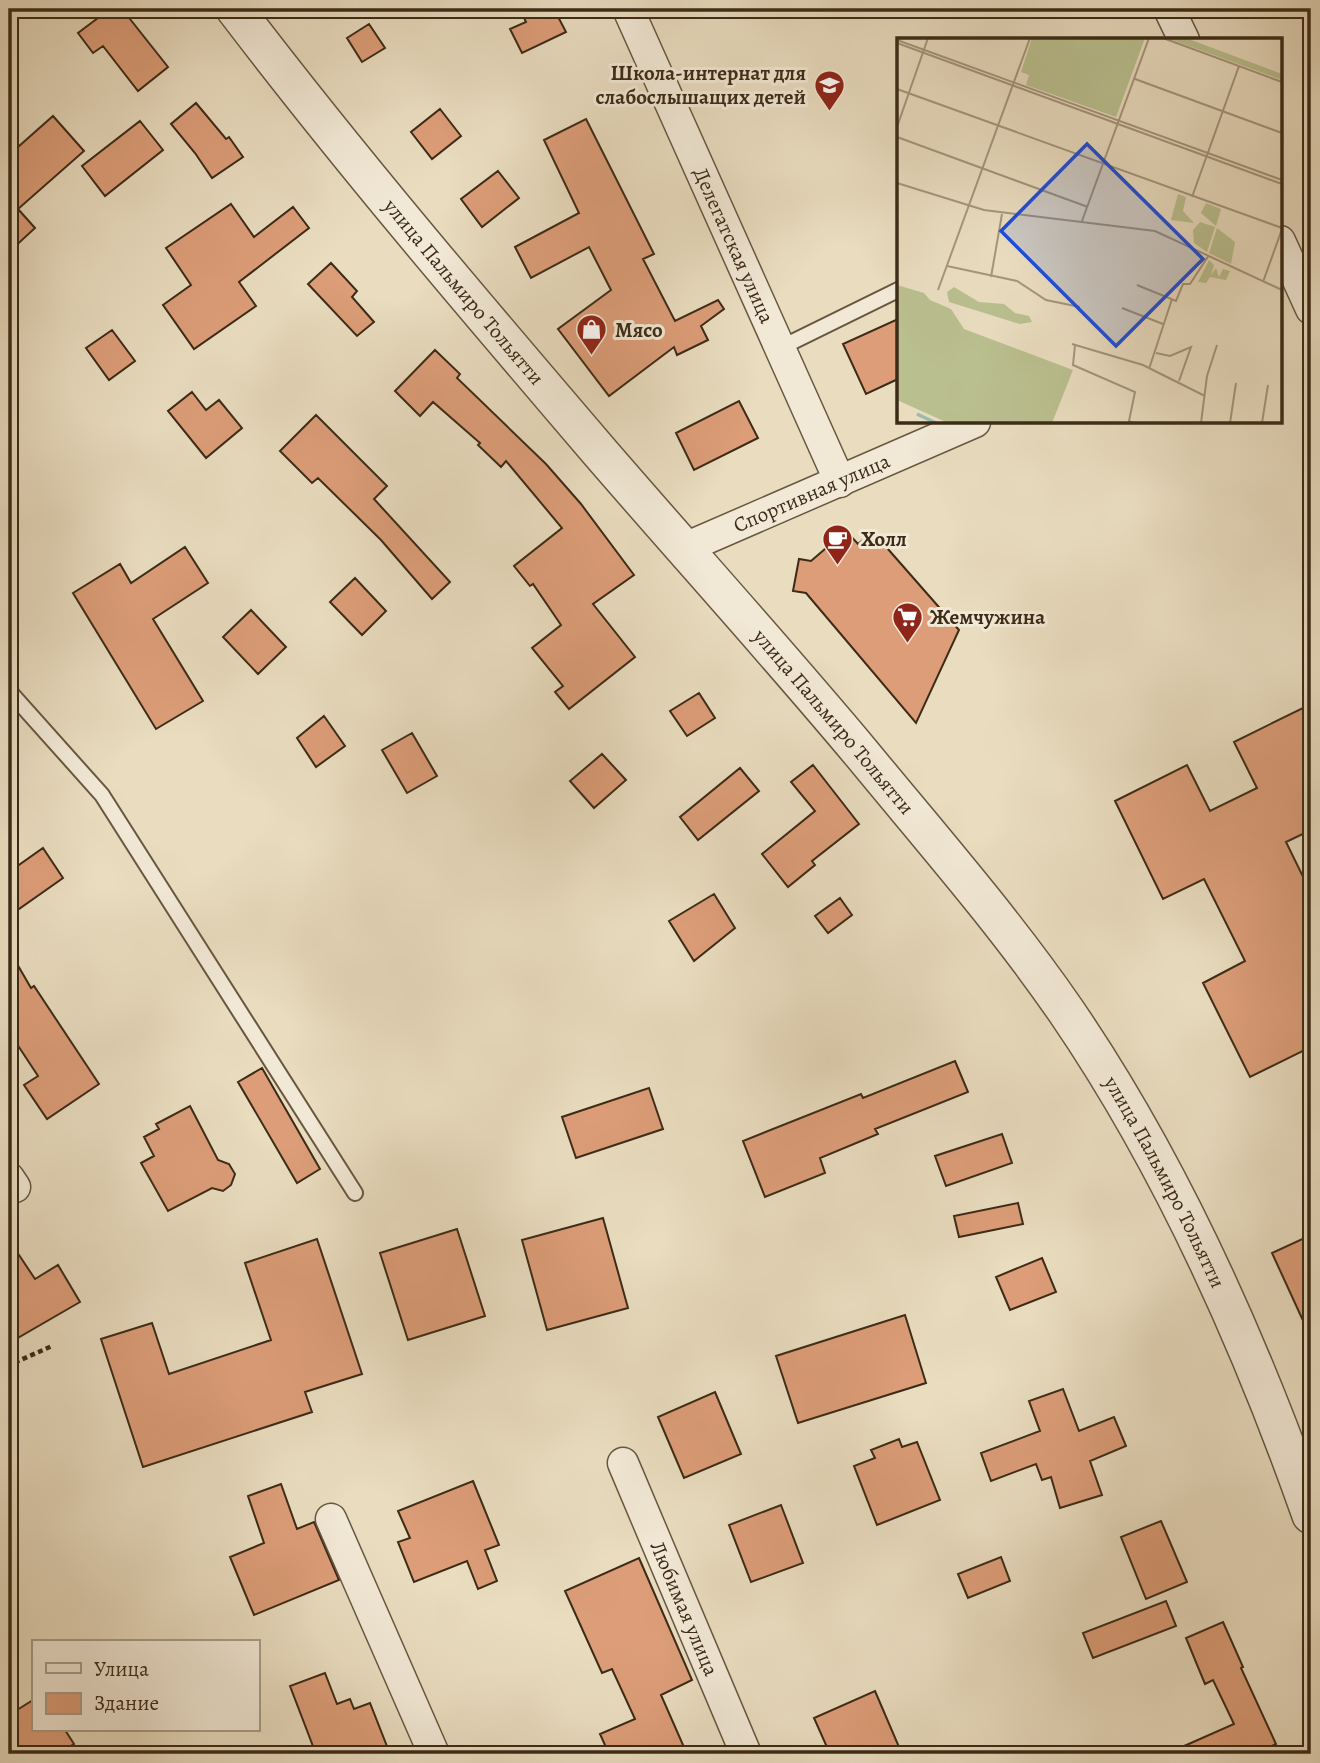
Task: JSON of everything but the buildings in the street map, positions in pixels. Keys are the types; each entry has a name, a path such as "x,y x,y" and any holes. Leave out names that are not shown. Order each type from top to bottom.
{"street":[{"name":"улица Пальмиро Тольятти","path":"234,9 362,171 591,442 792,671 905,807 1066,1011 1118,1093 1169,1182 1265,1395 1311,1515"},
{"name":"Делегатская улица","path":"628,9 840,482"},
{"path":"1169,9 1183,38"},
{"path":"1282,246 1311,309"},
{"name":"Спортивная улица","path":"685,548 970,424"},
{"name":"Любимая улица","path":"623,1464 746,1754"},
{"path":"331,1519 434,1754"}],"lane":[{"path":"780,348 897,290"},
{"path":"9,691 102,795 355,1193"}],"path":[{"path":"9,1355 16,1362 52,1346"}],"place":[{"name":"Школа-интернат для слабослышащих детей","path":"829,112"},
{"name":"Мясо","path":"592,357"},
{"name":"Холл","path":"838,566"},
{"name":"Жемчужина","path":"907,644"}]}
